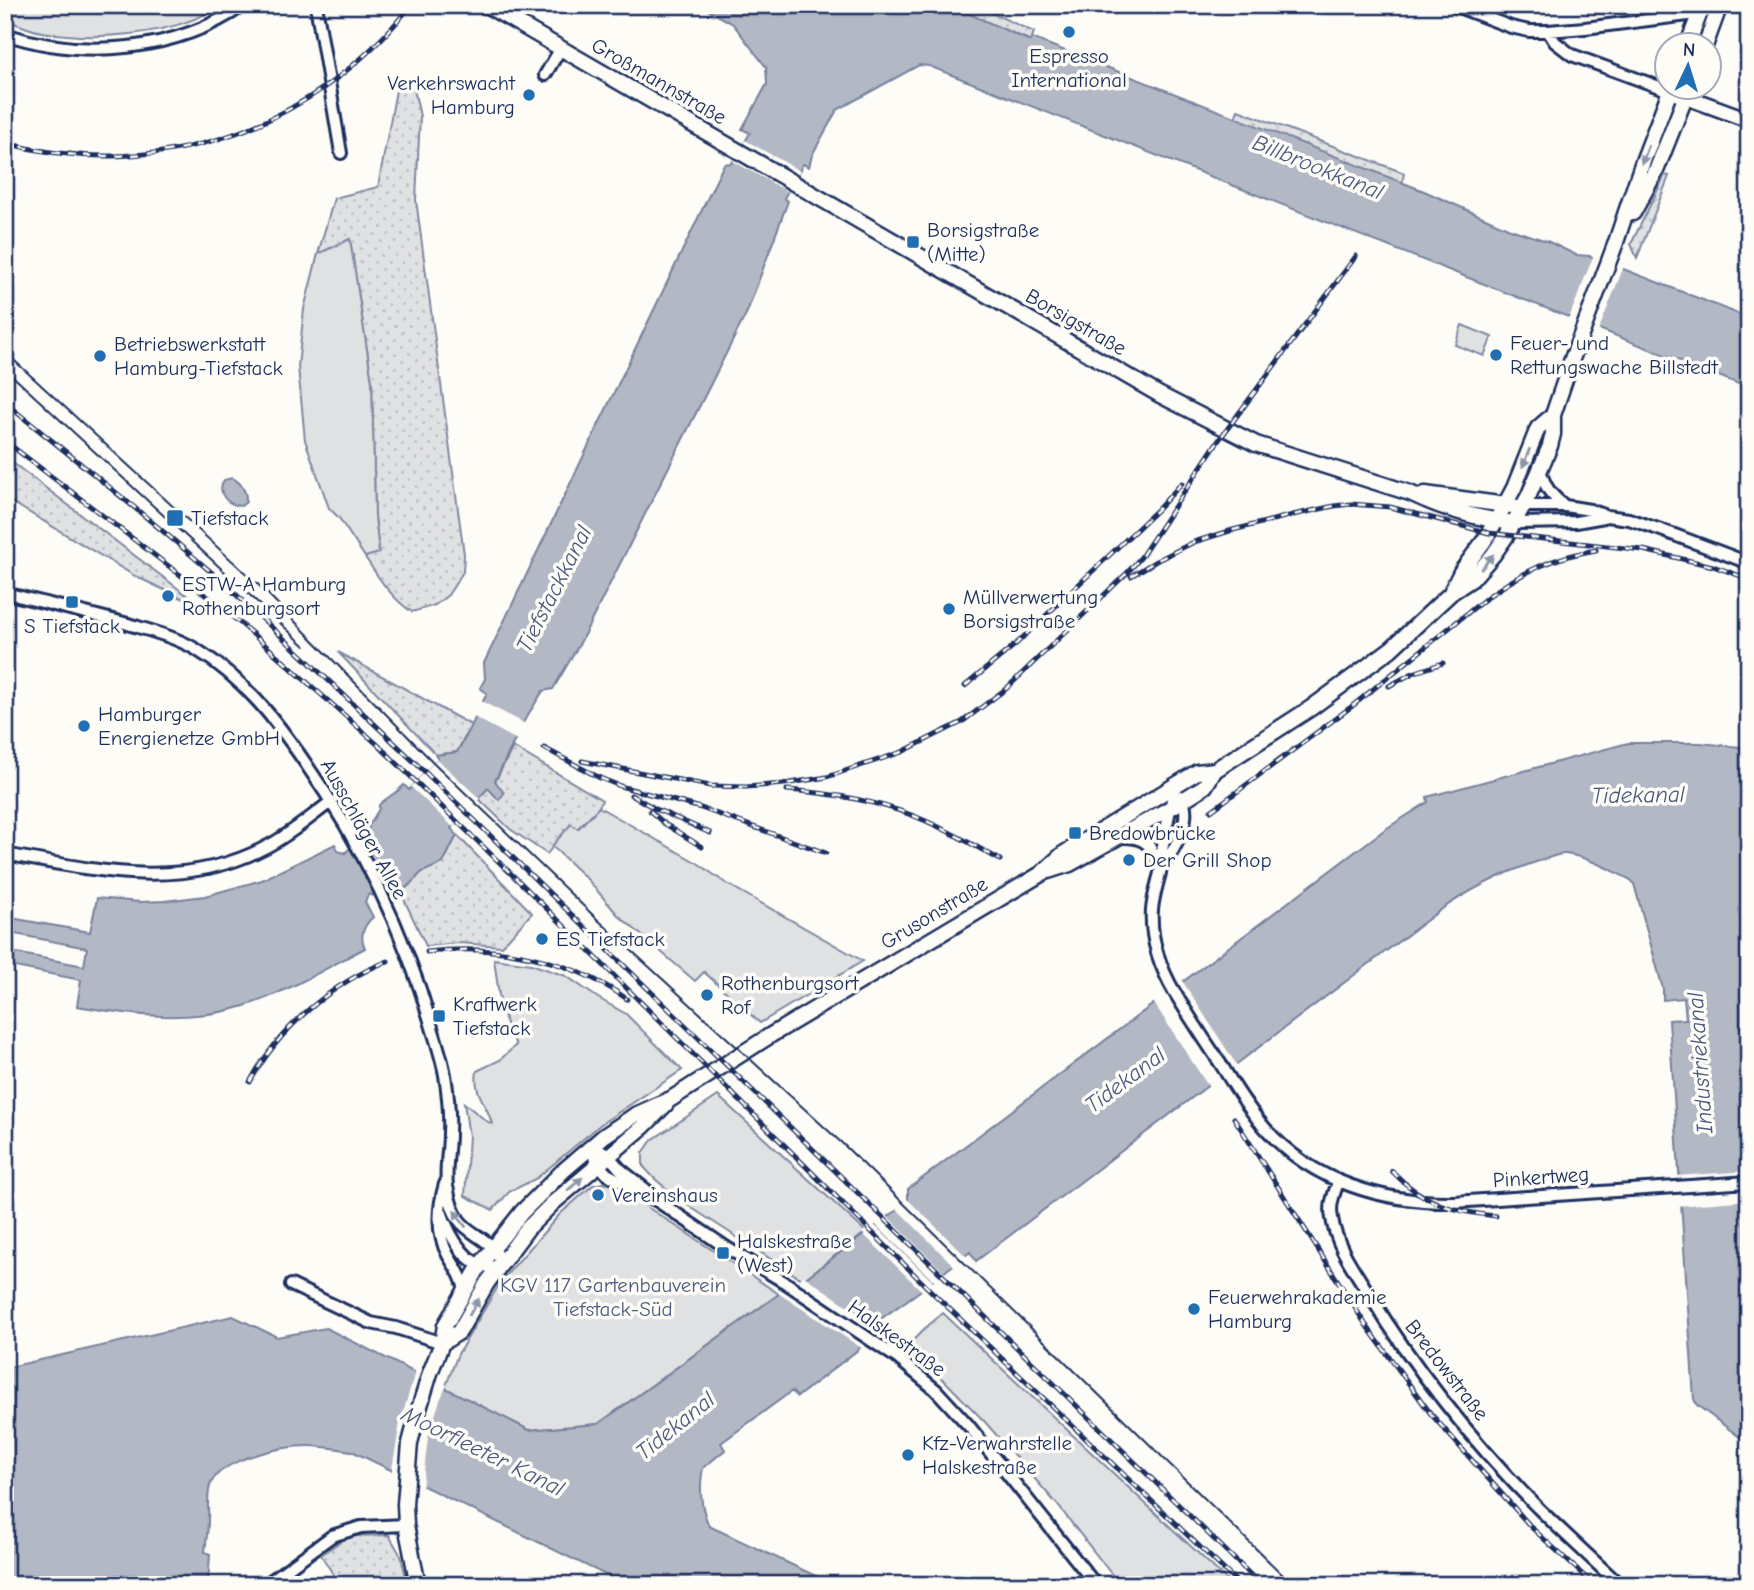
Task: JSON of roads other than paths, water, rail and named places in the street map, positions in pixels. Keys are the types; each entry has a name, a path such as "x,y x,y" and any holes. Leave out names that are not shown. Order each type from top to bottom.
{"main road":[{"name":"Großmannstraße","path":"486,5 739,151"},
{"path":"1710,32 1719,8"},
{"path":"1693,32 1702,9"},
{"path":"1553,415 1666,102"},
{"path":"1615,245 1656,171 1683,102"},
{"path":"1709,102 1749,120"},
{"name":"Borsigstraße","path":"739,151 1160,395 1245,440 1410,493 1458,512 1515,523"},
{"name":"Grusonstraße","path":"1041,874 1070,864 1205,786 1215,770 1301,715 1361,672 1391,649 1452,592 1472,579 1515,523 1552,434 1553,415"},
{"name":"Grusonstraße","path":"1452,592 1461,572 1480,547 1514,488 1538,428 1553,415"},
{"name":"Borsigstraße","path":"1410,493 1523,506"},
{"path":"1458,512 1474,527 1480,547"},
{"name":"Grusonstraße","path":"418,1585 406,1525 405,1504 407,1465 423,1392 442,1343 445,1326 480,1265 537,1195 592,1146 635,1115 671,1099 771,1035 1041,874 1063,854 1197,772 1215,770"},
{"name":"Grusonstraße","path":"442,1343 459,1332 487,1283 533,1224 553,1203 643,1127 671,1099"}],"street":[{"path":"5,34 59,47 91,49 133,46 192,32 223,19 244,5"},
{"path":"316,5 341,153"},
{"path":"1453,5 1529,31 1548,31 1719,8"},
{"path":"1548,31 1555,43 1572,55 1652,82"},
{"path":"545,75 561,48"},
{"path":"1540,468 1549,492 1565,506"},
{"path":"1523,506 1565,506 1629,519 1749,563"},
{"path":"1515,523 1576,522 1607,516"},
{"name":"Ausschläger Allee","path":"5,593 144,629 197,650 238,682 263,707 332,801 380,891 406,950 424,1000 444,1072 449,1121 446,1178 439,1231 465,1291"},
{"path":"1174,786 1177,804 1162,847 1161,870 1152,913 1156,947 1167,979 1264,1127 1286,1149 1338,1182"},
{"path":"5,854 114,873 168,874 196,870 266,848 332,801"},
{"path":"1120,837 1135,837 1147,843 1161,870"},
{"path":"592,1146 603,1160"},
{"name":"Halskestraße","path":"603,1160 607,1174 659,1202 727,1248 786,1283 915,1371 955,1409 1096,1585"},
{"name":"Ausschläger Allee","path":"446,1178 448,1195 460,1222 493,1247"},
{"name":"Pinkertweg","path":"1338,1182 1406,1200 1434,1203 1749,1182"},
{"name":"Bredowstraße","path":"1338,1182 1331,1209 1337,1237 1346,1257 1390,1328 1459,1419 1511,1479 1620,1585"},
{"path":"440,1209 456,1242 470,1260 490,1267 500,1265 498,1254 493,1247"},
{"path":"290,1284 372,1323 442,1343"},
{"path":"265,1585 323,1542 339,1534 361,1527 406,1525"}],"water":[{"path":"699,5 954,5 1030,41 1032,38 1424,191 1576,255 1590,256 1749,318 1749,388 929,66 919,65 837,110 812,155 809,167 803,164 784,198 788,201 747,312 580,643 553,689 543,691 524,721 495,781 504,793 499,800 488,788 451,828 457,835 443,863 422,872 401,893 396,883 389,880 386,882 389,887 372,896 368,895 365,902 373,917 363,931 365,948 253,1003 231,1010 188,1016 143,1015 77,1006 81,980 5,965 5,951 84,966 87,948 5,932 5,917 90,932 97,898 140,902 205,896 262,880 335,844 338,851 345,853 364,839 382,802 404,785 409,790 438,759 436,755 457,752 487,693 480,688 485,679 484,663 724,164 732,163 750,133 742,129 767,84 766,67 733,24"},
{"path":"232,478 244,491 246,502 241,506 227,501 222,494 224,480"},
{"path":"1628,743 1700,743 1749,748 1749,1444 1697,1405 1694,1399 1669,1020 1686,1019 1684,998 1663,1000 1663,989 1631,880 1591,861 1563,854 1503,875 1439,911 976,1261 970,1252 875,1323 859,1349 797,1397 792,1391 721,1443 725,1450 703,1468 701,1490 709,1526 835,1585 622,1585 352,1451 309,1446 284,1448 240,1460 218,1474 211,1483 205,1552 210,1554 208,1585 5,1585 5,1368 233,1316 277,1337 326,1328 529,1430 598,1424 779,1294 803,1280 908,1202 908,1189 1384,830 1428,802 1427,797"}],"tram line":[{"path":"5,352 264,590 434,763 597,919 845,1146 1293,1585"},
{"path":"5,369 305,646"}],"railway":[{"path":"5,143 63,154 120,156 176,150 229,136 281,114 328,84 372,48 411,5"},
{"path":"582,761 710,786 784,784 827,777 902,752 962,722 1007,688 1141,557 1216,444 1356,256"},
{"path":"5,403 186,550 319,671 1261,1585"},
{"path":"5,441 239,622 377,744 529,891 936,1296 1240,1585"},
{"path":"965,686 1016,644 1182,483"},
{"path":"1131,576 1194,542 1293,515 1351,504 1390,507 1489,533 1643,550 1713,566 1749,579"},
{"path":"1211,811 1351,707 1490,595 1540,566 1596,550"},
{"path":"1389,686 1413,673 1443,663"},
{"path":"544,748 620,786 701,808 826,853"},
{"path":"787,790 851,798 899,810 947,831 1000,860"},
{"path":"631,795 710,833"},
{"path":"650,811 665,824 702,847"},
{"path":"427,952 480,950 532,957 581,973 627,999"},
{"path":"250,1082 276,1043 309,1009 347,982 388,961"},
{"path":"1234,1118 1366,1325 1431,1414 1532,1528 1594,1585"},
{"path":"1392,1171 1415,1191 1440,1204 1466,1212 1496,1216"}],"place":[{"name":"Espresso International","path":"1069,32"},
{"name":"Verkehrswacht Hamburg","path":"529,95"},
{"name":"Borsigstraße (Mitte)","path":"913,242"},
{"name":"Feuer- und Rettungswache Billstedt","path":"1496,355"},
{"name":"Betriebswerkstatt Hamburg-Tiefstack","path":"100,356"},
{"name":"Tiefstack","path":"175,518"},
{"name":"ESTW-A Hamburg Rothenburgsort","path":"168,596"},
{"name":"S Tiefstack","path":"72,602"},
{"name":"Müllverwertung Borsigstraße","path":"949,609"},
{"name":"Hamburger Energienetze GmbH","path":"84,726"},
{"name":"Bredowbrücke","path":"1075,833"},
{"name":"Der Grill Shop","path":"1129,860"},
{"name":"ES Tiefstack","path":"542,939"},
{"name":"Rothenburgsort Rof","path":"707,995"},
{"name":"Kraftwerk Tiefstack","path":"439,1016"},
{"name":"Vereinshaus","path":"598,1195"},
{"name":"Halskestraße (West)","path":"723,1253"},
{"name":"Feuerwehrakademie Hamburg","path":"1194,1309"},
{"name":"Kfz-Verwahrstelle Halskestraße","path":"908,1455"}],"water label":[{"name":"Billbrookkanal","path":"1318,167"},
{"name":"Tiefstackkanal","path":"554,589"},
{"name":"Tidekanal","path":"1638,795"},
{"name":"Industriekanal","path":"1700,1063"},
{"name":"Tidekanal","path":"1125,1080"},
{"name":"Tidekanal","path":"675,1426"},
{"name":"Moorfleeter Kanal","path":"483,1451"}],"park label":[{"name":"KGV 117 Gartenbauverein Tiefstack-Süd","path":"613,1297"}]}
